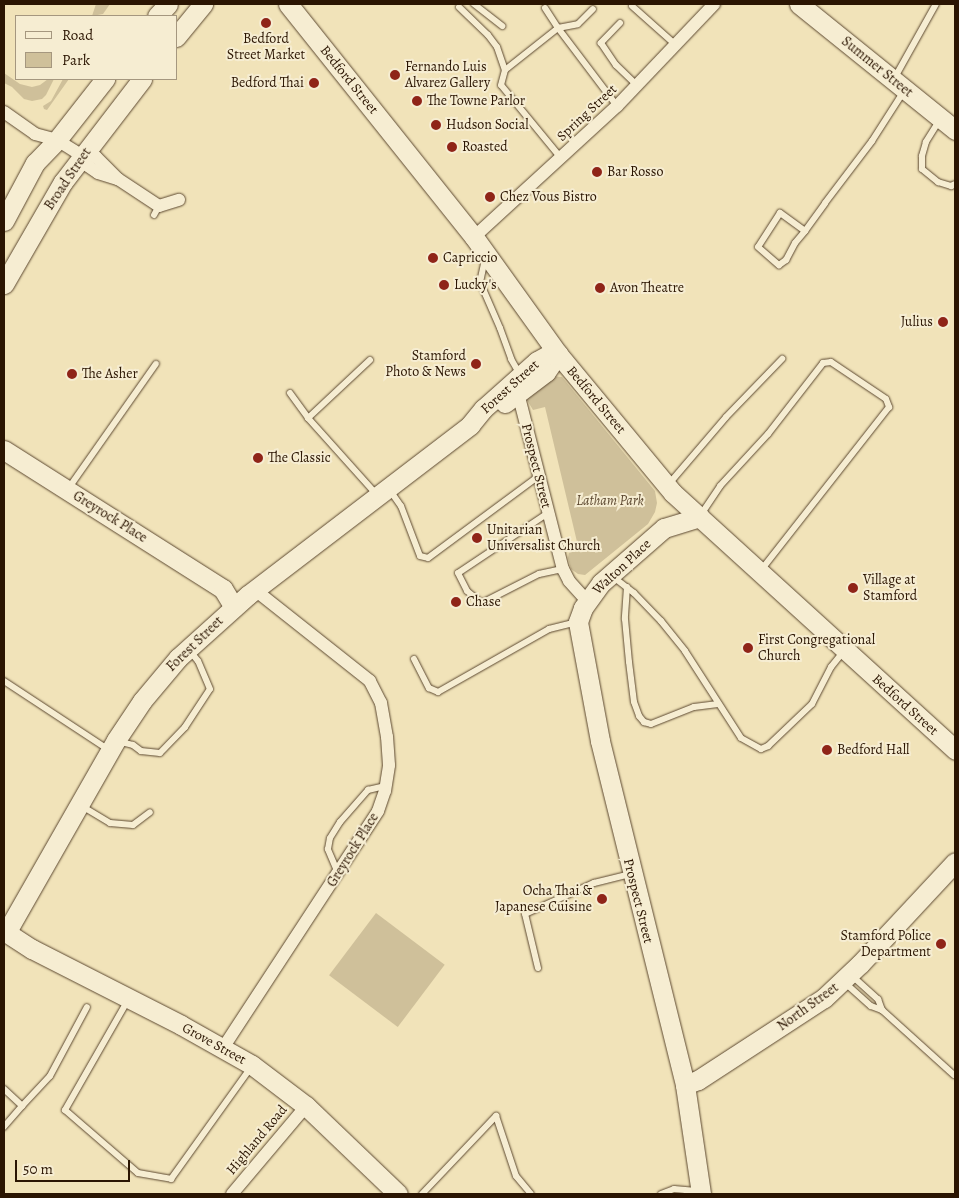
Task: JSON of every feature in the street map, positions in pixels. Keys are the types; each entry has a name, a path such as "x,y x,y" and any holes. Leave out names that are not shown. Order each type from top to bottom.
{"main road":[{"path":"158,15 168,4"},
{"path":"178,35 203,4"},
{"name":"Bedford Street","path":"288,4 474,237 558,354 670,489 955,750"},
{"name":"Summer Street","path":"799,4 955,130"},
{"path":"4,221 35,163 104,80"},
{"name":"Broad Street","path":"4,284 63,182 141,80"},
{"name":"Forest Street","path":"5,934 113,745 142,701 188,649 255,590 470,425 482,420 516,384 550,368 558,354"},
{"name":"Greyrock Place","path":"4,450 223,589 234,607"},
{"name":"Walton Place","path":"664,528 670,489"},
{"name":"Walton Place","path":"583,610 611,574 664,528 700,517"},
{"name":"Prospect Street","path":"583,610 600,740 631,873 685,1085 701,1193"},
{"name":"North Street","path":"685,1085 698,1080 809,1009 846,978 955,862"},
{"name":"Grove Street","path":"5,934 252,1065 306,1106 398,1194"}],"street":[{"name":"Spring Street","path":"474,237 618,106 677,46 714,4"},
{"path":"4,112 35,134 56,140 83,156 88,166 98,173 118,179 157,210 179,200"},
{"name":"Prospect Street","path":"516,384 563,569 583,610"},
{"name":"Greyrock Place","path":"223,1048 378,811 386,786 388,765 388,737 381,703 370,681 255,590"},
{"name":"Highland Road","path":"232,1194 306,1106"}],"lane":[{"path":"474,4 502,26"},
{"path":"805,231 780,213 758,247 778,265 786,260 805,231 872,141 936,4"},
{"path":"632,6 677,46"},
{"path":"459,7 488,35 497,47 505,70 502,85 561,158"},
{"path":"545,8 558,28 618,106"},
{"path":"505,70 558,28 578,24 592,9"},
{"path":"620,23 602,43 616,64 638,86"},
{"path":"941,118 926,142 922,156 922,169 938,182 951,186 955,184"},
{"path":"486,253 480,282 511,359 516,384"},
{"path":"670,489 726,417 782,358"},
{"path":"308,418 370,360"},
{"path":"700,517 720,486 768,434 822,363 831,362 886,400 889,407 759,572"},
{"path":"67,490 156,364"},
{"path":"290,393 308,418 383,492 401,506 420,556 428,558 539,476"},
{"path":"548,513 458,573 467,591 482,603 539,574 563,569"},
{"path":"611,574 661,621 685,651 741,738 761,749 768,746 812,704 831,667 844,650"},
{"path":"627,588 625,619 634,702 644,722 651,724 694,707 718,704"},
{"path":"414,660 429,688 438,692 583,610"},
{"path":"4,681 113,745 133,746 141,751 160,753 185,727 210,689 202,668 188,649"},
{"path":"338,874 328,849 330,838 340,822 368,790 386,786"},
{"path":"79,804 110,822 133,825 150,812"},
{"path":"538,968 524,914 594,883 631,873"},
{"path":"846,978 871,1006 882,1010 954,1075"},
{"path":"846,978 878,999 882,1010"},
{"path":"129,999 66,1110 138,1173 171,1179 252,1065"},
{"path":"4,1127 50,1076 87,1007"},
{"path":"4,1088 22,1106"},
{"path":"422,1194 496,1116 516,1176 529,1192"},
{"path":"661,1194 674,1189 701,1193"}],"green space":[{"path":"96,4 110,4 103,14 92,15"},
{"path":"4,73 20,84 32,87 40,85 47,80 54,80 42,99 32,101 24,99 12,87 4,83"},
{"path":"62,80 68,80 47,110 44,109 43,106 51,101"},
{"name":"Latham Park","path":"550,376 562,377 655,491 657,503 655,512 648,524 585,575 578,574 571,569 568,558 569,551 578,546 545,407 533,410 527,400 530,391"},
{"path":"376,913 445,965 398,1027 329,975"}],"place":[{"name":"Bedford Street Market","path":"266,23"},
{"name":"Fernando Luis Alvarez Gallery","path":"395,75"},
{"name":"Bedford Thai","path":"314,83"},
{"name":"The Towne Parlor","path":"417,101"},
{"name":"Hudson Social","path":"436,125"},
{"name":"Roasted","path":"452,147"},
{"name":"Bar Rosso","path":"597,172"},
{"name":"Chez Vous Bistro","path":"490,197"},
{"name":"Capriccio","path":"433,258"},
{"name":"Lucky's","path":"444,285"},
{"name":"Avon Theatre","path":"600,288"},
{"name":"Julius","path":"943,322"},
{"name":"Stamford Photo & News","path":"476,364"},
{"name":"The Asher","path":"72,374"},
{"name":"The Classic","path":"258,458"},
{"name":"Unitarian Universalist Church","path":"477,538"},
{"name":"Village at Stamford","path":"853,588"},
{"name":"Chase","path":"456,602"},
{"name":"First Congregational Church","path":"748,648"},
{"name":"Bedford Hall","path":"827,750"},
{"name":"Ocha Thai & Japanese Cuisine","path":"602,899"},
{"name":"Stamford Police Department","path":"941,944"}]}
